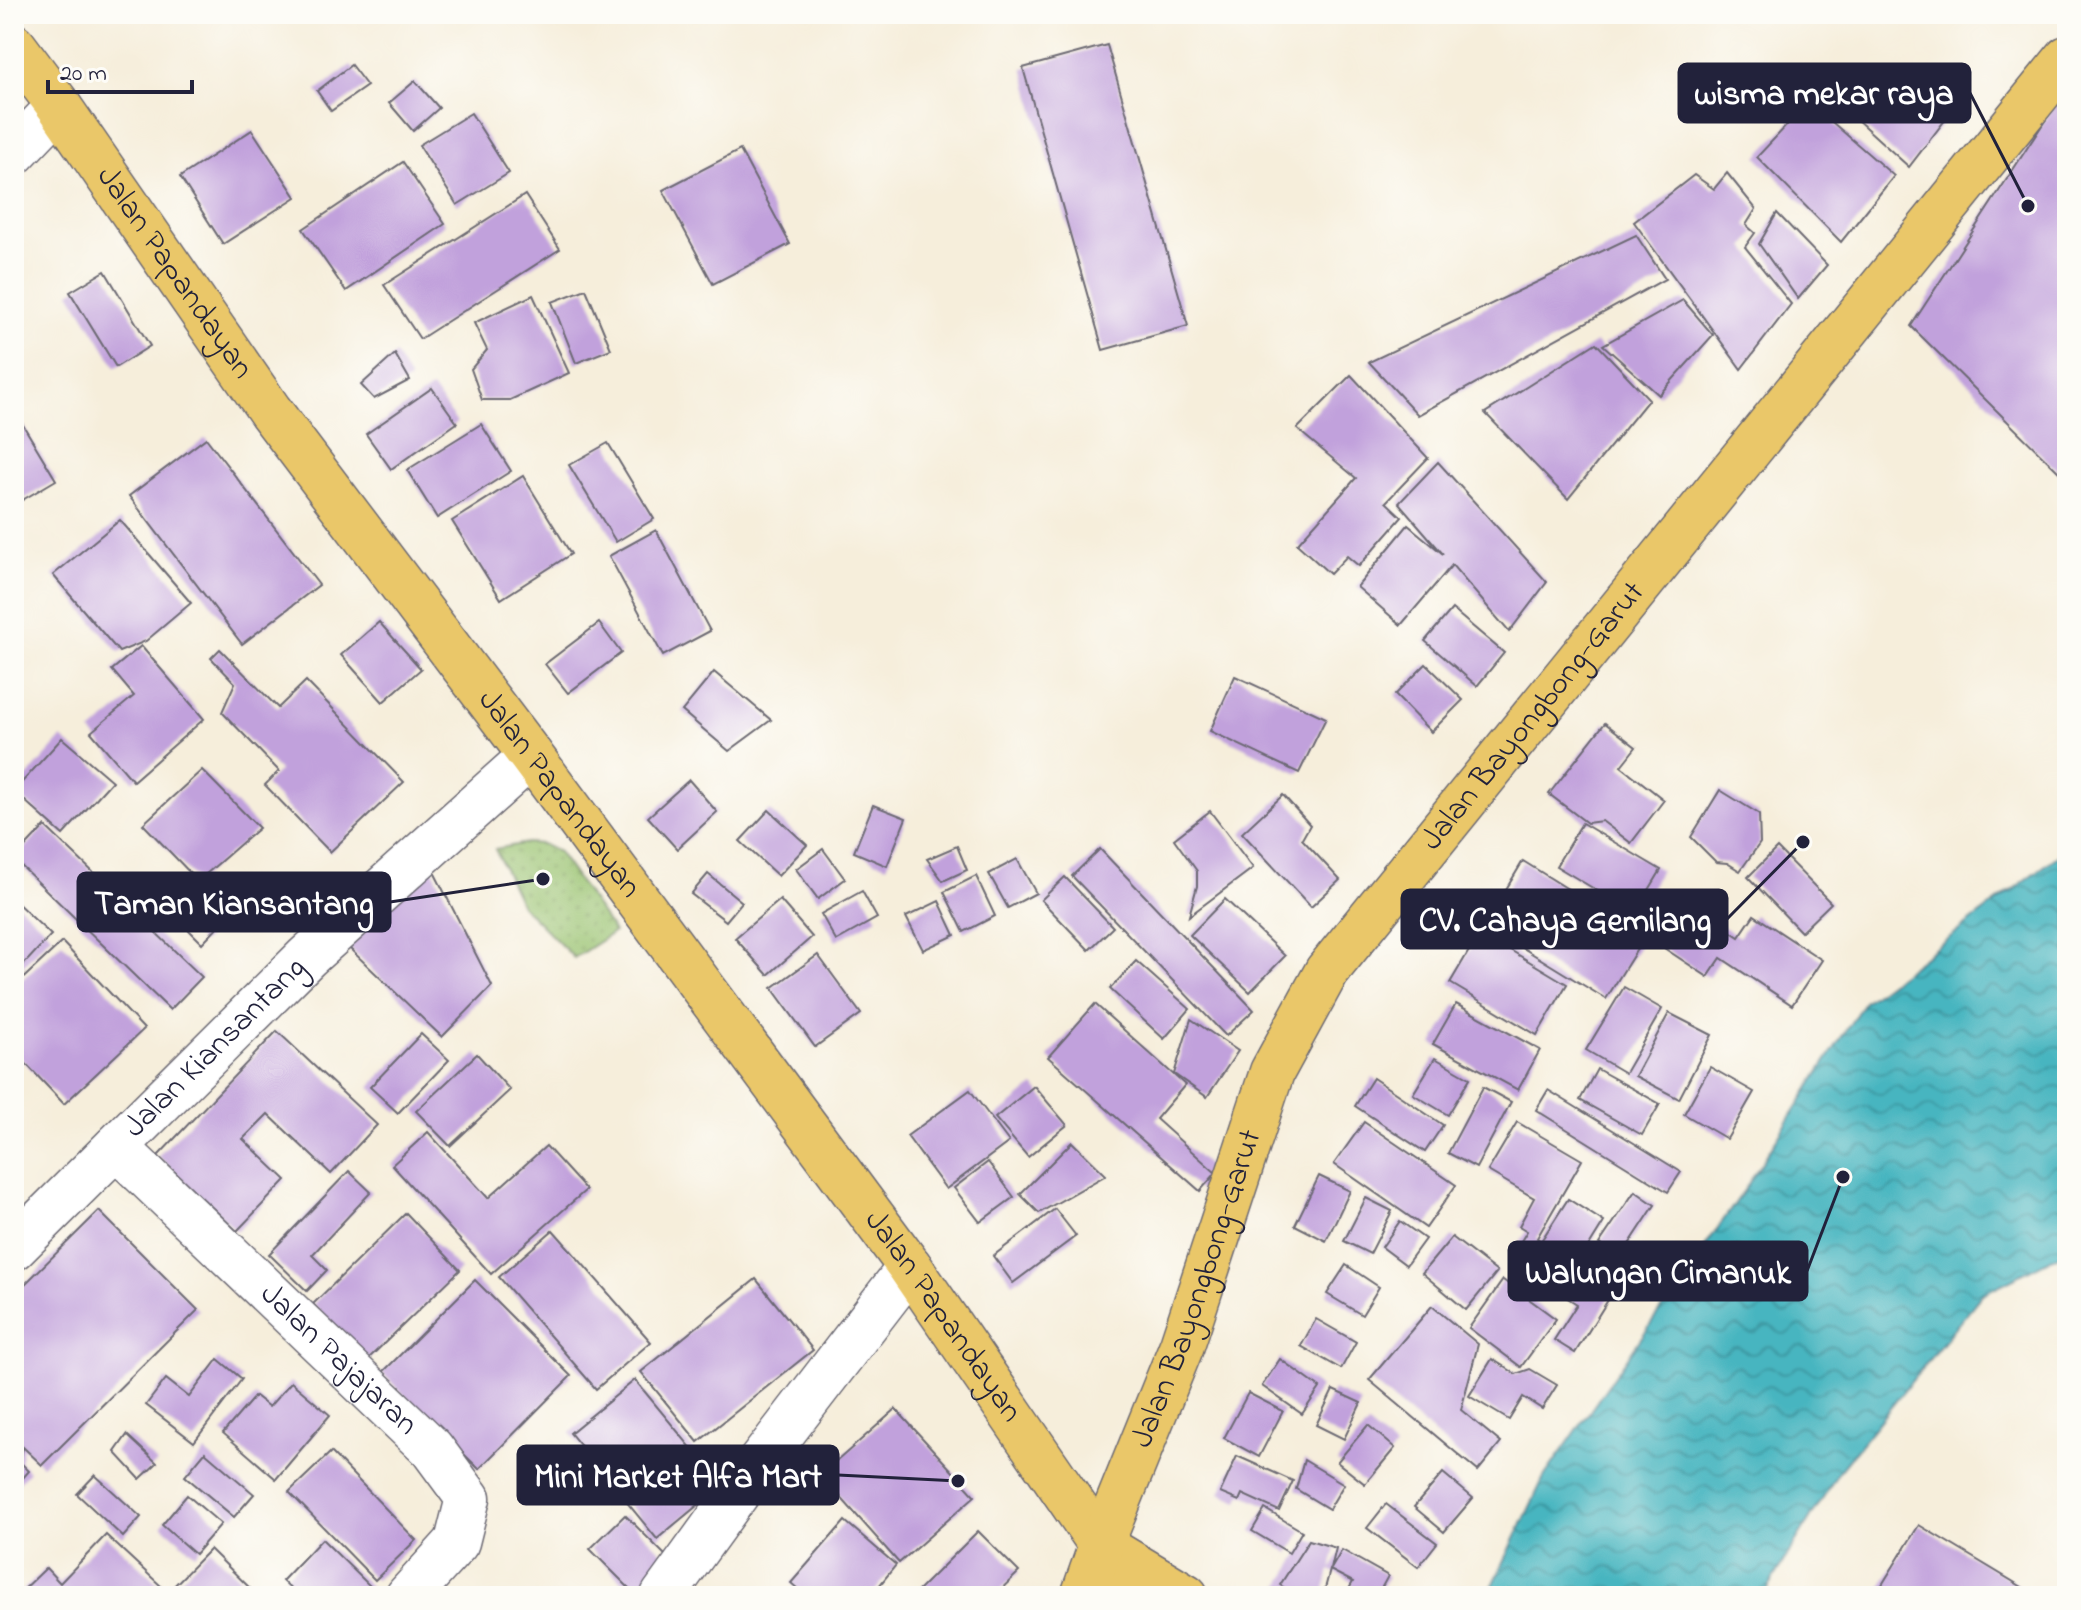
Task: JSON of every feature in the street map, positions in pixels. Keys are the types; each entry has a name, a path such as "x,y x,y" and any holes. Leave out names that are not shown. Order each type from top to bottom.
{"main road":[{"name":"Jalan Papandayan","path":"14,46 270,411 531,756 910,1267 1101,1545"},
{"name":"Jalan Bayongbong-Garut","path":"1083,1596 1182,1345 1272,1072 1327,971 2067,58"},
{"path":"1101,1545 1121,1596"},
{"path":"1101,1545 1186,1596"}],"street":[{"path":"14,153 59,106"},
{"name":"Jalan Kiansantang","path":"14,1248 307,957 531,756"},
{"name":"Jalan Pajajaran","path":"116,1147 432,1449 468,1498 457,1542 408,1596"},
{"path":"663,1596 748,1478 910,1267"}],"green space":[{"path":"527,843 542,844 558,852 614,932 574,958 521,905 495,849"}],"water":[{"path":"2067,849 2067,1251 1982,1294 1839,1471 1763,1596 1488,1596 1544,1477 1743,1192 1864,1002"}],"building":[{"path":"1107,45 1188,326 1103,350 1023,68"},
{"path":"351,65 367,86 331,111 317,91"},
{"path":"1928,79 1955,107 1909,167 1855,118 1887,84 1907,104"},
{"path":"415,81 439,108 413,131 389,103"},
{"path":"2067,87 2067,480 1911,326"},
{"path":"1809,102 1894,176 1841,242 1757,157"},
{"path":"471,113 509,173 457,205 419,145"},
{"path":"252,130 296,197 223,244 180,177"},
{"path":"740,150 790,244 713,284 663,190"},
{"path":"403,162 445,224 346,291 303,229"},
{"path":"1727,173 1756,209 1746,225 1755,233 1745,247 1791,304 1741,369 1634,222 1694,175 1714,189"},
{"path":"525,195 560,249 420,339 384,285"},
{"path":"1777,213 1827,265 1798,299 1759,244"},
{"path":"1636,235 1665,279 1418,415 1369,362"},
{"path":"105,271 150,346 116,367 70,292"},
{"path":"586,289 611,349 576,363 552,302"},
{"path":"533,295 569,373 510,400 482,400 471,369 487,350 474,323"},
{"path":"1683,300 1713,335 1659,395 1603,345"},
{"path":"1596,343 1649,399 1568,499 1485,413"},
{"path":"395,354 410,380 374,399 361,385"},
{"path":"1351,375 1428,458 1386,502 1402,517 1359,566 1347,556 1330,574 1297,544 1356,478 1297,429"},
{"path":"432,388 457,423 391,469 366,434"},
{"path":"14,410 56,480 14,505"},
{"path":"481,424 511,471 437,518 407,470"},
{"path":"206,438 319,585 242,644 129,496"},
{"path":"608,443 654,519 616,542 569,465"},
{"path":"1438,462 1547,582 1509,632 1452,565 1401,625 1357,587 1408,525 1443,554 1399,503"},
{"path":"523,476 571,554 501,599 452,521"},
{"path":"120,520 191,603 146,641 119,652 53,575"},
{"path":"656,530 710,631 663,656 609,556"},
{"path":"1452,609 1504,653 1477,686 1425,641"},
{"path":"379,622 421,669 383,702 341,655"},
{"path":"599,623 621,653 568,693 545,664"},
{"path":"141,646 204,719 133,781 91,732 134,696 112,670"},
{"path":"220,649 278,708 306,681 404,782 330,852 265,785 279,771 222,712 235,683 211,658"},
{"path":"1426,664 1463,700 1431,732 1395,695"},
{"path":"714,672 771,720 729,751 682,711"},
{"path":"1235,676 1326,718 1299,773 1210,731"},
{"path":"1605,723 1636,747 1621,766 1664,800 1631,843 1602,821 1587,823 1549,794"},
{"path":"62,738 112,781 63,835 14,791"},
{"path":"202,770 259,828 198,881 143,824"},
{"path":"689,780 717,812 677,849 648,817"},
{"path":"1720,790 1759,814 1760,843 1740,871 1727,863 1716,862 1691,837"},
{"path":"1283,795 1310,825 1302,839 1340,880 1311,907 1242,833"},
{"path":"873,805 906,818 887,866 854,852"},
{"path":"769,810 807,845 778,876 740,841"},
{"path":"1210,811 1253,868 1189,916 1197,886 1197,871 1174,839"},
{"path":"1582,823 1661,870 1628,925 1599,908 1601,893 1556,866"},
{"path":"45,826 202,977 170,1010 14,859"},
{"path":"957,846 967,870 943,881 927,859"},
{"path":"1777,848 1831,903 1801,932 1748,877"},
{"path":"823,849 845,879 818,899 796,869"},
{"path":"1100,849 1254,1010 1226,1036 1072,876"},
{"path":"1017,859 1036,893 1008,908 989,874"},
{"path":"1523,861 1587,901 1584,912 1639,946 1606,999 1500,934 1511,915 1496,906"},
{"path":"429,862 492,986 442,1037 348,947"},
{"path":"708,874 742,902 726,921 691,894"},
{"path":"976,876 995,916 964,932 944,892"},
{"path":"1065,877 1113,927 1089,950 1041,900"},
{"path":"191,887 225,919 202,943 169,910"},
{"path":"862,891 877,918 836,941 821,914"},
{"path":"1674,894 1739,937 1754,915 1822,960 1792,1005 1721,958 1708,977 1661,946 1677,922 1662,912"},
{"path":"1225,899 1285,956 1250,992 1190,935"},
{"path":"14,900 51,935 14,975"},
{"path":"780,900 812,937 768,975 735,938"},
{"path":"939,901 955,935 923,950 906,917"},
{"path":"1480,932 1567,984 1537,1035 1450,983"},
{"path":"62,942 144,1029 64,1104 14,1051 14,987"},
{"path":"818,955 861,1014 815,1047 772,988"},
{"path":"1136,961 1190,1009 1164,1039 1110,989"},
{"path":"1624,987 1662,1009 1625,1073 1586,1050"},
{"path":"1095,1004 1185,1085 1156,1119 1216,1173 1200,1191 1048,1057"},
{"path":"1456,1004 1540,1050 1518,1090 1433,1044"},
{"path":"1669,1013 1712,1035 1679,1099 1635,1076"},
{"path":"1191,1019 1238,1051 1207,1097 1174,1074"},
{"path":"277,1031 377,1125 331,1174 268,1114 243,1139 286,1180 237,1231 158,1156"},
{"path":"421,1034 449,1060 398,1113 370,1087"},
{"path":"477,1054 510,1090 450,1146 416,1111"},
{"path":"1435,1058 1470,1078 1448,1115 1413,1094"},
{"path":"1710,1067 1754,1092 1727,1139 1684,1114"},
{"path":"1597,1069 1660,1104 1642,1135 1580,1100"},
{"path":"1373,1078 1443,1125 1425,1152 1355,1106"},
{"path":"1034,1086 1067,1125 1028,1157 995,1118"},
{"path":"1483,1087 1511,1102 1476,1168 1448,1153"},
{"path":"970,1090 1009,1142 946,1189 907,1136"},
{"path":"1548,1090 1681,1172 1668,1192 1536,1110"},
{"path":"1364,1122 1456,1185 1426,1228 1334,1164"},
{"path":"1517,1122 1582,1160 1537,1238 1541,1241 1568,1199 1604,1222 1578,1264 1616,1287 1575,1353 1554,1340 1577,1304 1509,1261 1527,1231 1519,1226 1534,1198 1488,1171"},
{"path":"428,1132 488,1198 546,1146 586,1190 491,1274 392,1165"},
{"path":"1072,1142 1106,1175 1039,1213 1020,1194"},
{"path":"988,1162 1014,1197 980,1222 954,1188"},
{"path":"349,1171 371,1192 312,1255 327,1270 307,1291 269,1254"},
{"path":"1319,1176 1350,1191 1326,1241 1295,1225"},
{"path":"1635,1191 1655,1205 1620,1258 1599,1244"},
{"path":"1366,1198 1392,1211 1370,1254 1344,1241"},
{"path":"1055,1209 1076,1236 1013,1283 993,1256"},
{"path":"99,1211 198,1310 42,1465 23,1447 20,1462 29,1471 14,1488 14,1295"},
{"path":"406,1213 460,1270 367,1360 313,1304"},
{"path":"1400,1221 1425,1239 1406,1265 1382,1247"},
{"path":"553,1230 651,1342 596,1389 499,1277"},
{"path":"1452,1237 1497,1272 1466,1310 1422,1273"},
{"path":"1346,1265 1379,1287 1362,1315 1327,1294"},
{"path":"756,1279 813,1350 698,1442 641,1372"},
{"path":"475,1280 571,1376 479,1469 382,1373"},
{"path":"1503,1280 1556,1319 1521,1367 1469,1328"},
{"path":"1432,1306 1478,1344 1461,1410 1501,1443 1478,1471 1369,1380"},
{"path":"1316,1319 1356,1342 1341,1369 1301,1346"},
{"path":"218,1359 242,1379 194,1442 146,1405 166,1379 189,1397"},
{"path":"1280,1359 1320,1388 1302,1414 1262,1386"},
{"path":"1492,1359 1516,1374 1530,1369 1557,1385 1542,1409 1523,1397 1509,1420 1469,1396"},
{"path":"635,1380 722,1485 657,1539 570,1433"},
{"path":"291,1382 330,1415 276,1479 223,1433 255,1396 269,1407"},
{"path":"1333,1390 1361,1403 1344,1439 1316,1425"},
{"path":"1248,1393 1283,1411 1259,1457 1224,1438"},
{"path":"896,1409 975,1496 899,1563 821,1475"},
{"path":"1368,1425 1395,1448 1365,1484 1337,1462"},
{"path":"127,1435 157,1463 140,1479 115,1452"},
{"path":"205,1452 254,1494 234,1517 185,1476"},
{"path":"331,1452 416,1540 375,1580 289,1492"},
{"path":"1237,1456 1293,1481 1279,1511 1242,1494 1239,1501 1220,1493"},
{"path":"1304,1460 1344,1484 1329,1509 1296,1489"},
{"path":"1443,1473 1473,1498 1444,1532 1414,1507"},
{"path":"95,1475 141,1517 123,1537 77,1494"},
{"path":"187,1495 221,1524 195,1554 162,1525"},
{"path":"1386,1504 1437,1543 1418,1567 1367,1528"},
{"path":"1265,1509 1302,1531 1289,1553 1252,1531"},
{"path":"625,1515 672,1562 637,1596 590,1549"},
{"path":"845,1521 896,1565 871,1596 806,1596 791,1583"},
{"path":"1919,1525 2037,1596 1875,1596"},
{"path":"978,1531 1019,1572 994,1596 913,1596"},
{"path":"106,1535 161,1586 151,1596 17,1596 46,1568 60,1583"},
{"path":"322,1539 372,1588 364,1596 298,1596 282,1581"},
{"path":"1309,1540 1336,1548 1331,1569 1342,1550 1388,1576 1377,1596 1345,1596 1353,1582 1330,1570 1323,1596 1298,1596 1280,1585"},
{"path":"210,1549 258,1596 164,1596"}],"place":[{"name":"wisma mekar raya","path":"2028,206"},
{"name":"CV. Cahaya Gemilang","path":"1803,842"},
{"name":"Taman Kiansantang","path":"543,879"},
{"name":"Walungan Cimanuk","path":"1843,1177"},
{"name":"Mini Market Alfa Mart","path":"958,1481"}]}
